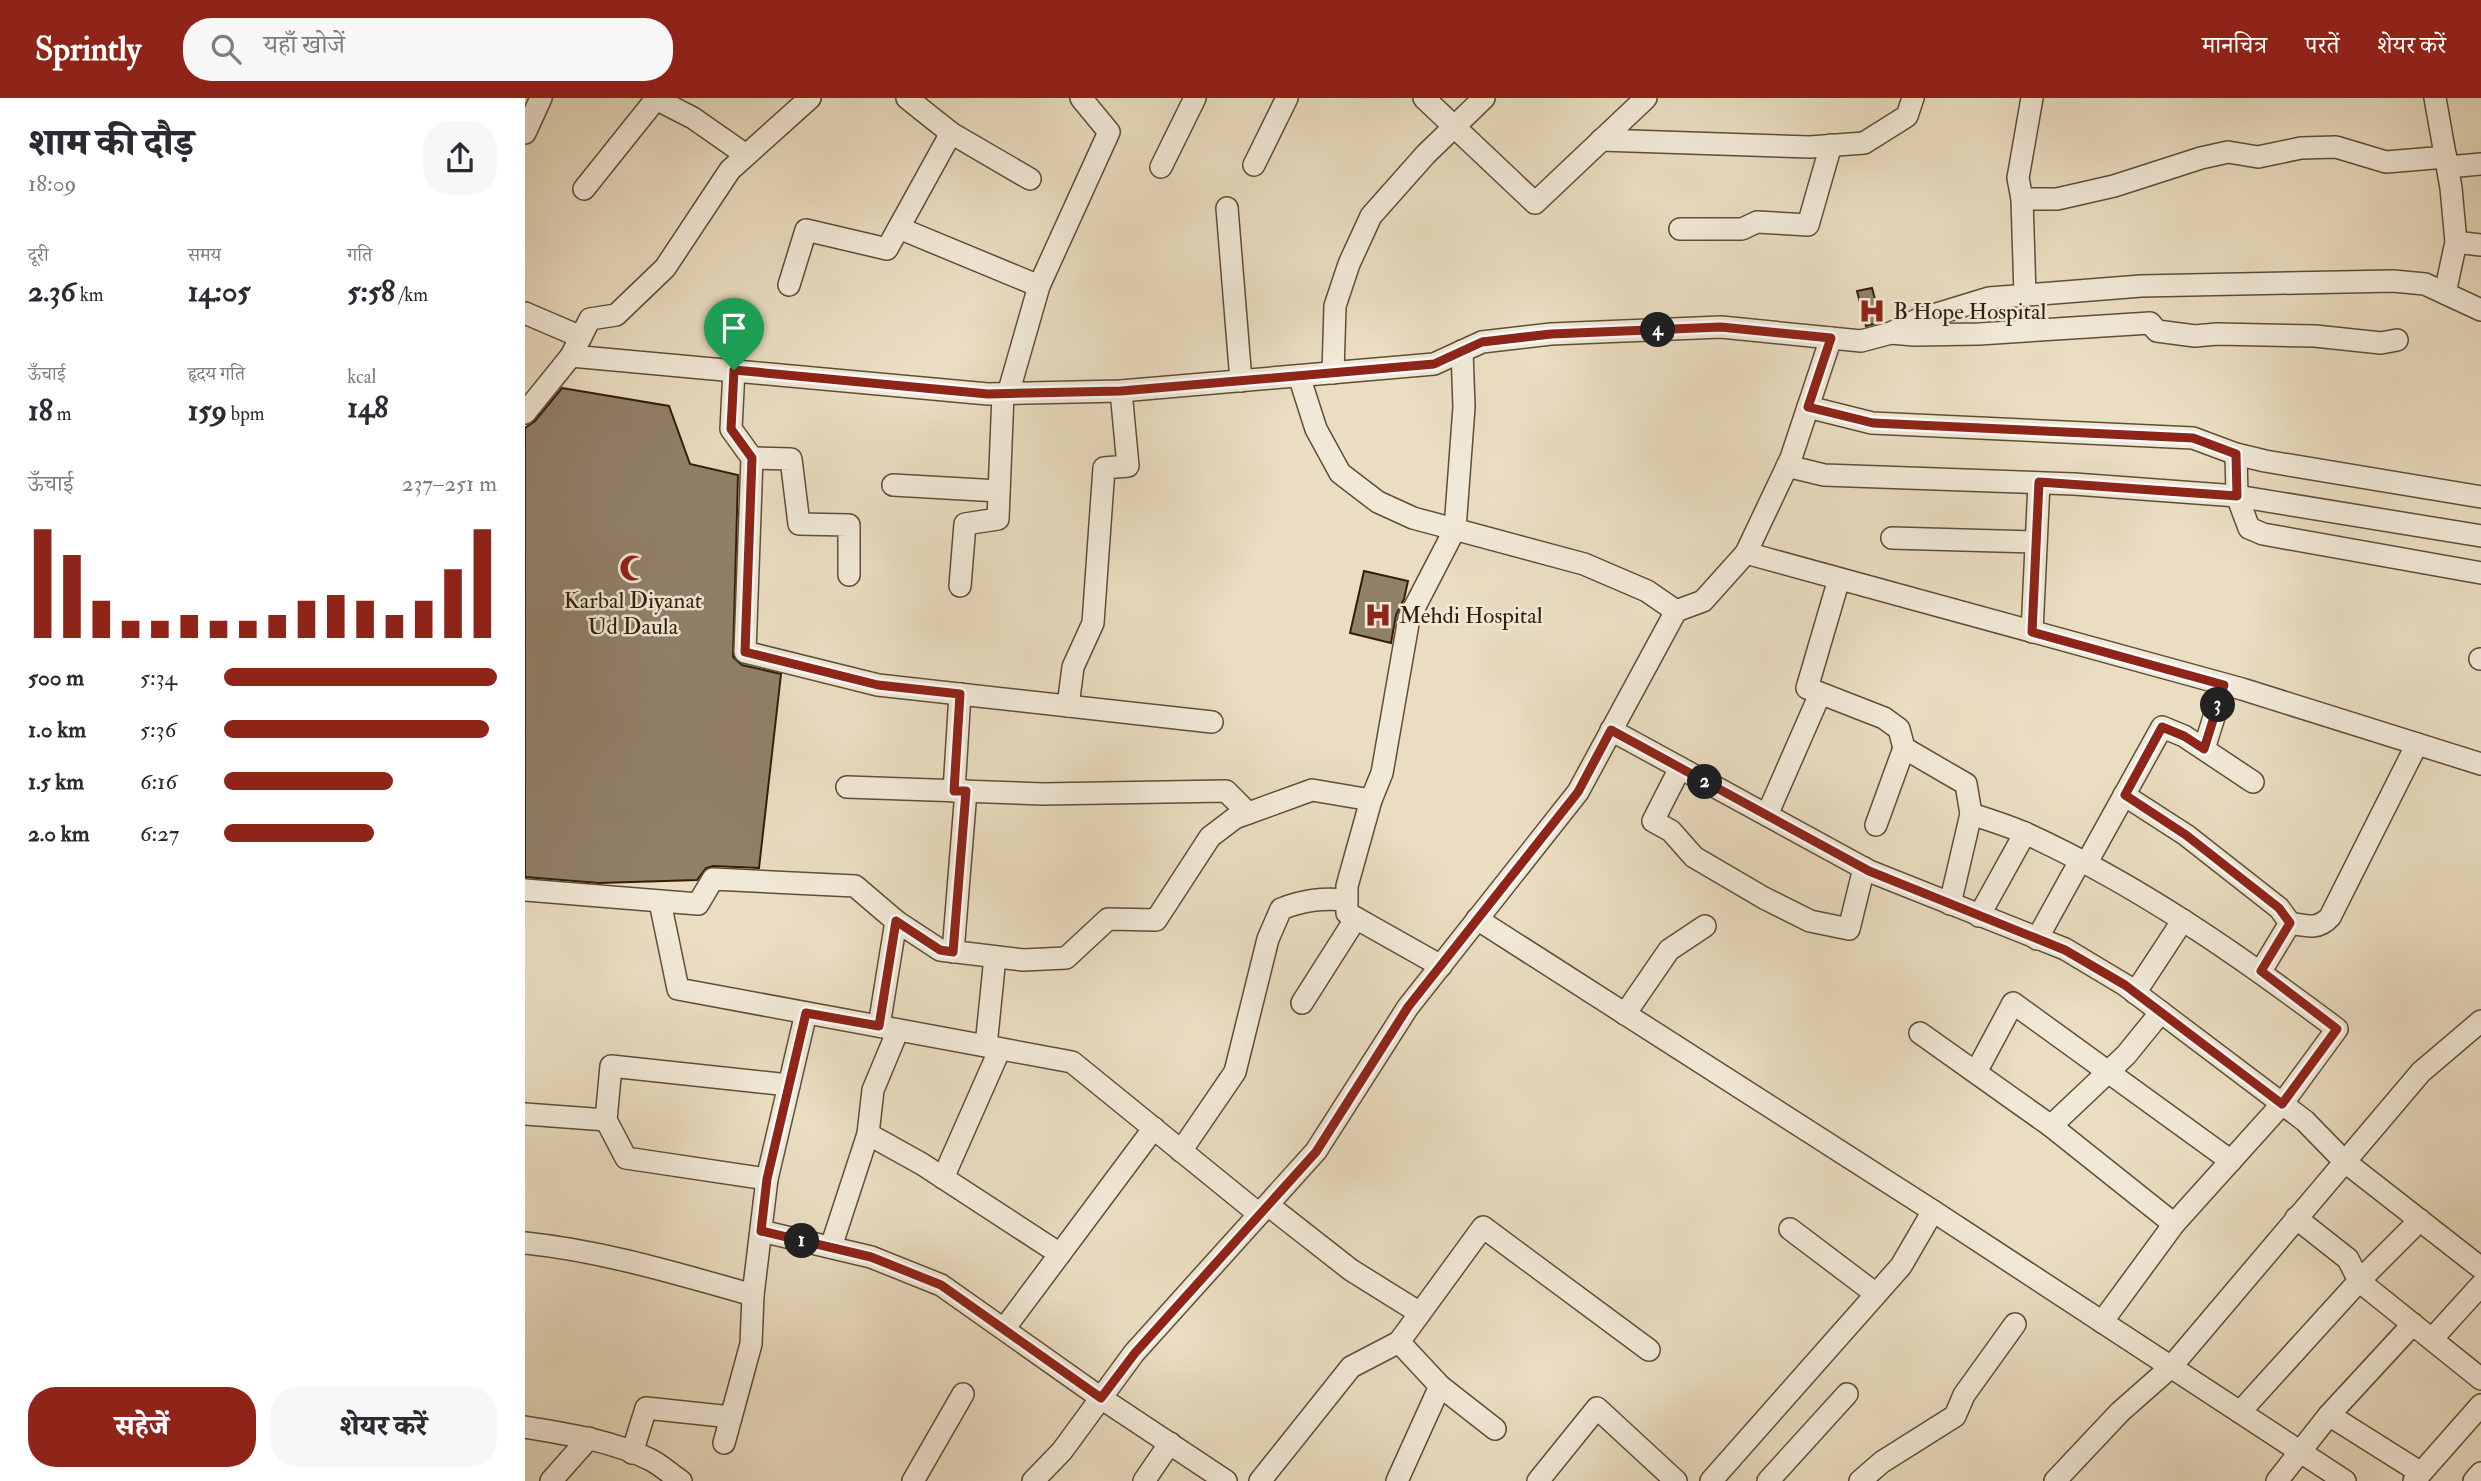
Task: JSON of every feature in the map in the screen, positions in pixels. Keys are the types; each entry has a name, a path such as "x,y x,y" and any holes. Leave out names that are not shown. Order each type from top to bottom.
{"street":[{"path":"527,124 541,98"},
{"path":"525,413 576,346 590,319 616,315 665,268 730,170 810,98"},
{"path":"907,98 951,133 1030,179"},
{"path":"960,586 965,524 998,519 1006,394 1039,286 1109,132 1081,98"},
{"path":"1161,167 1195,98"},
{"path":"1254,165 1287,98"},
{"path":"1423,98 1535,203 1646,98"},
{"path":"1333,373 1335,306 1349,264 1371,216 1426,154 1484,98"},
{"path":"1601,140 1810,147 1864,143 1907,116 1913,98"},
{"path":"2025,295 2022,199 2018,178 2032,98"},
{"path":"2435,98 2447,162 2455,242 2445,293"},
{"path":"584,189 655,99 693,118 746,155"},
{"path":"789,285 806,230 887,249 951,133"},
{"path":"1680,229 1742,229 1757,222 1808,225 1831,145"},
{"path":"2022,199 2057,199 2228,152 2258,157 2301,148 2336,147 2386,162 2481,164"},
{"path":"1227,208 1241,381"},
{"path":"899,228 1039,286"},
{"path":"2455,242 2481,245"},
{"path":"525,313 576,346 734,370 1006,394 1121,391 1434,364 1482,342 1551,334 1721,327 1861,341 1989,298 2141,286 2393,281 2425,284 2481,310"},
{"path":"1891,333 1979,334 2150,323 2157,331 2195,336 2315,336 2381,343 2397,340"},
{"path":"1033,1481 1062,1451 1135,1353 1316,1152 1408,1007 1578,792 1676,611 1703,601 1746,553 1787,466 1831,338"},
{"path":"1302,1003 1351,909 1347,886 1371,800 1382,773 1409,618 1455,529 1464,407 1462,351"},
{"path":"734,370 731,429 752,458 745,652 878,685 1212,722"},
{"path":"1299,376 1316,429 1340,473 1377,502 1413,518 1584,564 1647,591 1676,611"},
{"path":"1068,706 1073,667 1093,623 1104,468 1128,466 1121,391"},
{"path":"1808,407 1873,423 2193,438 2236,454 2481,497"},
{"path":"2236,454 2237,496 2249,528 2263,534 2481,573"},
{"path":"752,458 791,459 799,524 849,525 849,575"},
{"path":"1787,466 1824,475 2039,482 2237,496 2481,536"},
{"path":"2032,632 2039,482"},
{"path":"893,485 999,491"},
{"path":"1892,538 2036,542"},
{"path":"1746,553 2224,685 2481,764"},
{"path":"1839,579 1807,688 1884,718 1899,729 1905,748 1877,825"},
{"path":"2204,749 2224,685"},
{"path":"953,952 960,791 960,694"},
{"path":"1767,816 1820,694"},
{"path":"2037,939 2125,795 2162,727 2184,736 2253,782"},
{"path":"1611,730 1864,868 2065,950 2135,993 2305,1121 2344,1161 2481,1268"},
{"path":"2125,795 2186,835 2285,916 2311,927 2323,925 2330,917 2417,744"},
{"path":"1905,748 1966,784 1971,814 1950,904"},
{"path":"1680,768 1653,821 1671,831 1694,857 1764,898 1811,922 1849,929 1864,868"},
{"path":"847,787 1043,794 1226,791 1248,813"},
{"path":"525,890 698,904 713,879 855,886 896,921 940,950 1023,961 1066,958 1108,919 1156,920 1210,837 1235,818 1312,790 1371,800"},
{"path":"1971,814 2025,833 2139,891 2261,971 2337,1029 2282,1104 2174,1224 2102,1322"},
{"path":"1979,916 2025,833"},
{"path":"1181,1151 1235,1072 1268,939 1281,909 1301,901 1325,898 1351,909 1441,966"},
{"path":"660,902 678,989 1072,1062 1181,1151 1351,1270 1420,1313"},
{"path":"2261,971 2285,916"},
{"path":"1477,919 1933,1211 2345,1481"},
{"path":"2135,993 2183,920"},
{"path":"831,1247 868,1134 873,1090 889,1028 896,921"},
{"path":"1625,1014 1668,950 1705,926"},
{"path":"943,1178 993,1048 995,957"},
{"path":"1976,1072 2013,1003 2231,1161"},
{"path":"2051,1126 2126,1055 2161,1012"},
{"path":"724,1443 751,1344 753,1295 767,1179 806,1013"},
{"path":"2055,1481 2120,1412 2171,1367 2421,1072 2481,1021"},
{"path":"1920,1033 2051,1126 2174,1224"},
{"path":"767,1179 626,1158 606,1120 611,1066 789,1085"},
{"path":"525,1114 606,1120"},
{"path":"1004,1329 1154,1128"},
{"path":"868,1134 943,1178 1060,1254"},
{"path":"1711,1481 1901,1266 1933,1211"},
{"path":"2296,1218 2348,1259 2359,1281 2481,1379"},
{"path":"2240,1412 2359,1281 2420,1220"},
{"path":"1260,1481 1351,1367 1399,1342 1483,1227 1649,1350"},
{"path":"1790,1229 1876,1294"},
{"path":"761,1231 871,1257 941,1285 1101,1398 1226,1481"},
{"path":"525,1243 557,1246 634,1262 753,1295"},
{"path":"2432,1339 2481,1285"},
{"path":"1860,1481 1882,1462 1955,1416 1964,1395 2015,1324"},
{"path":"2277,1481 2329,1415 2413,1324"},
{"path":"1399,1342 1440,1386 1495,1429"},
{"path":"1397,1481 1440,1386"},
{"path":"913,1481 963,1394"},
{"path":"1768,1481 1847,1394"},
{"path":"2329,1415 2418,1477 2481,1405"},
{"path":"632,1453 646,1408 731,1417"},
{"path":"1543,1479 1597,1408 1676,1481"},
{"path":"525,1427 589,1438 650,1459 681,1481"},
{"path":"551,1481 589,1438"},
{"path":"1144,1481 1170,1443"},
{"path":"2474,1481 2481,1473"}],"building":[{"path":"1872,288 1881,322 1866,326 1857,291"},
{"name":"Karbal Diyanat Ud Daula","path":"562,388 669,406 690,464 738,475 733,657 742,665 781,674 759,868 713,866 706,868 697,880 599,883 525,877 525,428 535,421"},
{"path":"1364,571 1408,581 1404,599 1396,615 1391,643 1350,633"}],"place":[{"name":"B Hope Hospital","path":"1872,311"},
{"name":"Karbal Diyanat Ud Daula","path":"633,568"},
{"name":"Mehdi Hospital","path":"1378,615"}],"route":[{"path":"1721,327 1831,338 1808,407 1873,423 2193,438 2236,454 2237,496 2039,482 2032,632 2224,685 2204,749 2184,736 2162,727 2125,795 2186,835 2279,908 2290,923 2261,971 2337,1029 2282,1104 2125,985 2065,950 1869,871 1611,730 1578,792 1408,1007 1316,1152 1135,1353 1101,1398 941,1285 871,1257 761,1231 767,1179 806,1013 879,1026 896,921 940,950 953,952 966,791 954,791 960,694 878,685 745,652 752,458 731,429 734,370 988,394 1121,391 1434,364 1482,342 1551,334 1721,327"}]}
